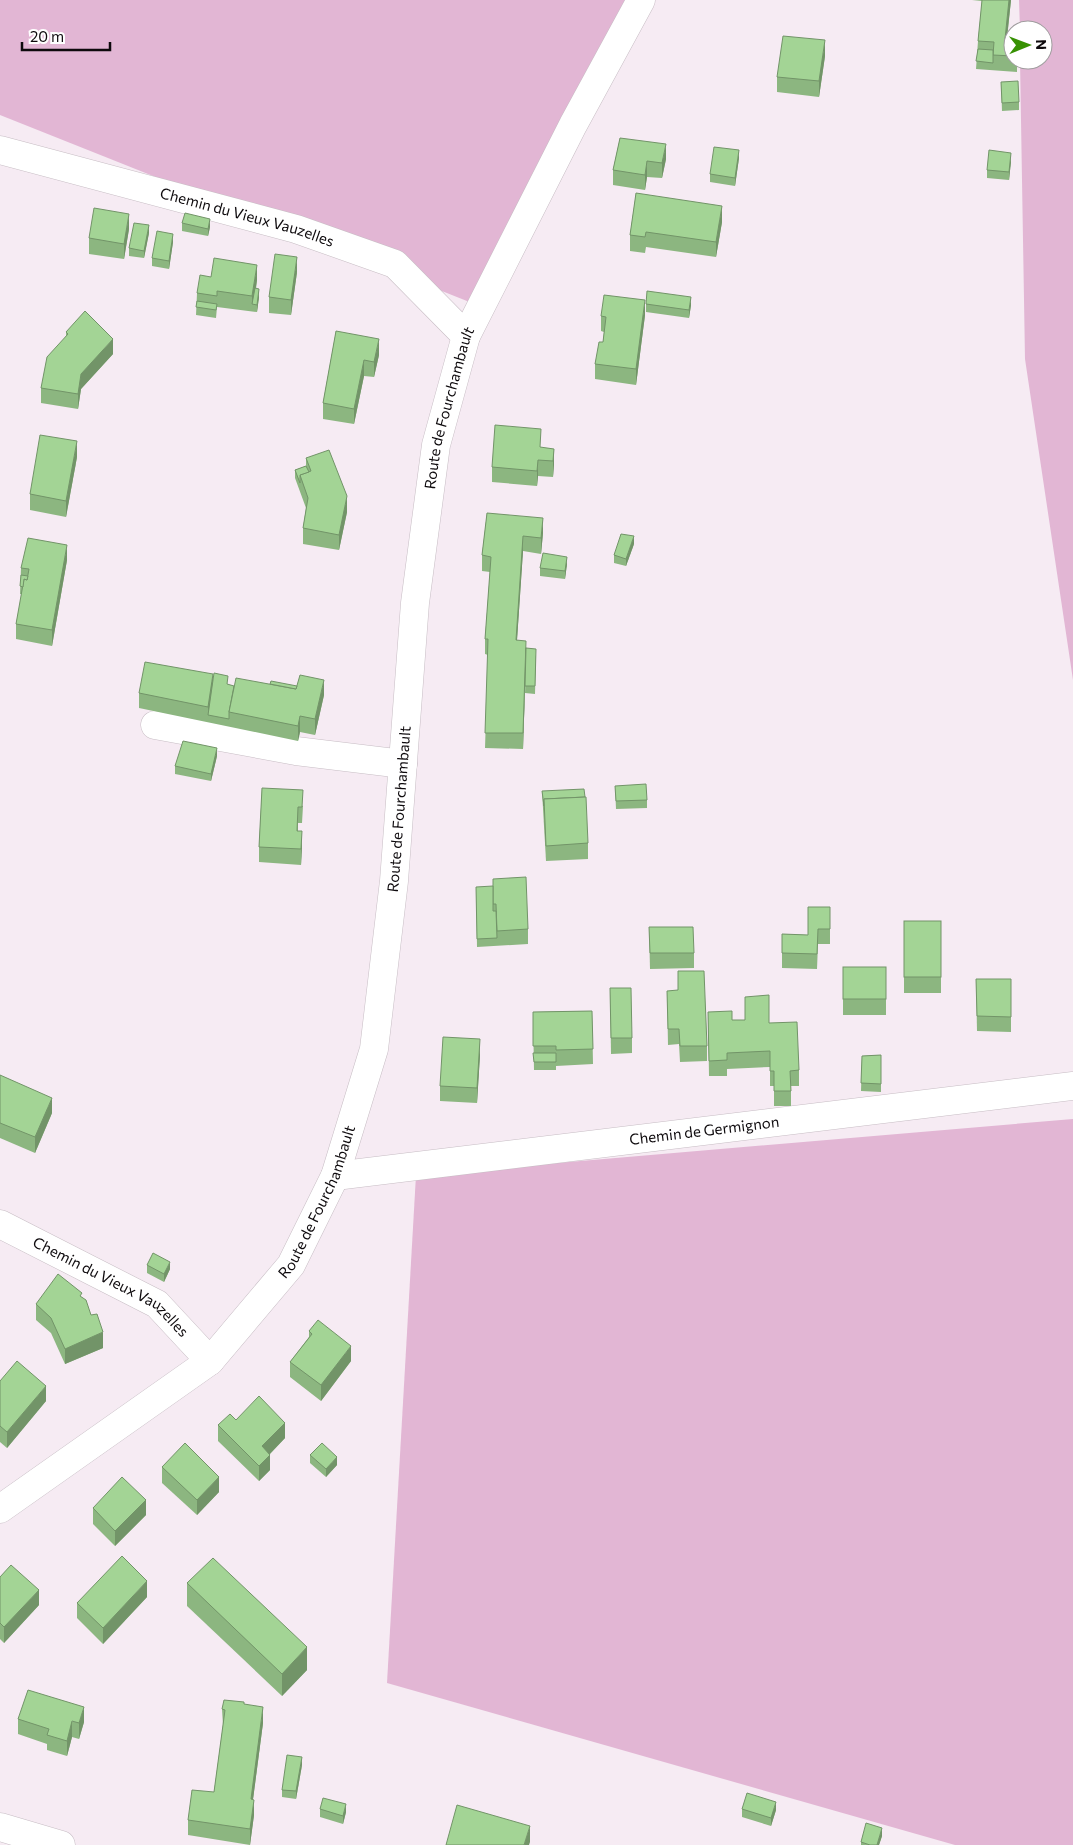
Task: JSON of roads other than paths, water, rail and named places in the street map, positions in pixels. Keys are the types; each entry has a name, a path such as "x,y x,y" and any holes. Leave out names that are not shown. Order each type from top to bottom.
{"main road":[{"name":"Route de Fourchambault","path":"0,1510 210,1361 291,1265 335,1176 374,1049 394,881 415,603 436,446 466,336 573,125 641,0"},
{"name":"Chemin du Vieux Vauzelles","path":"0,150 296,229 395,264 466,336"},
{"path":"155,725 296,751 403,764"},
{"name":"Chemin de Germignon","path":"335,1176 1073,1086"},
{"name":"Chemin du Vieux Vauzelles","path":"0,1224 157,1304 210,1361"},
{"path":"0,1828 61,1845"}]}
